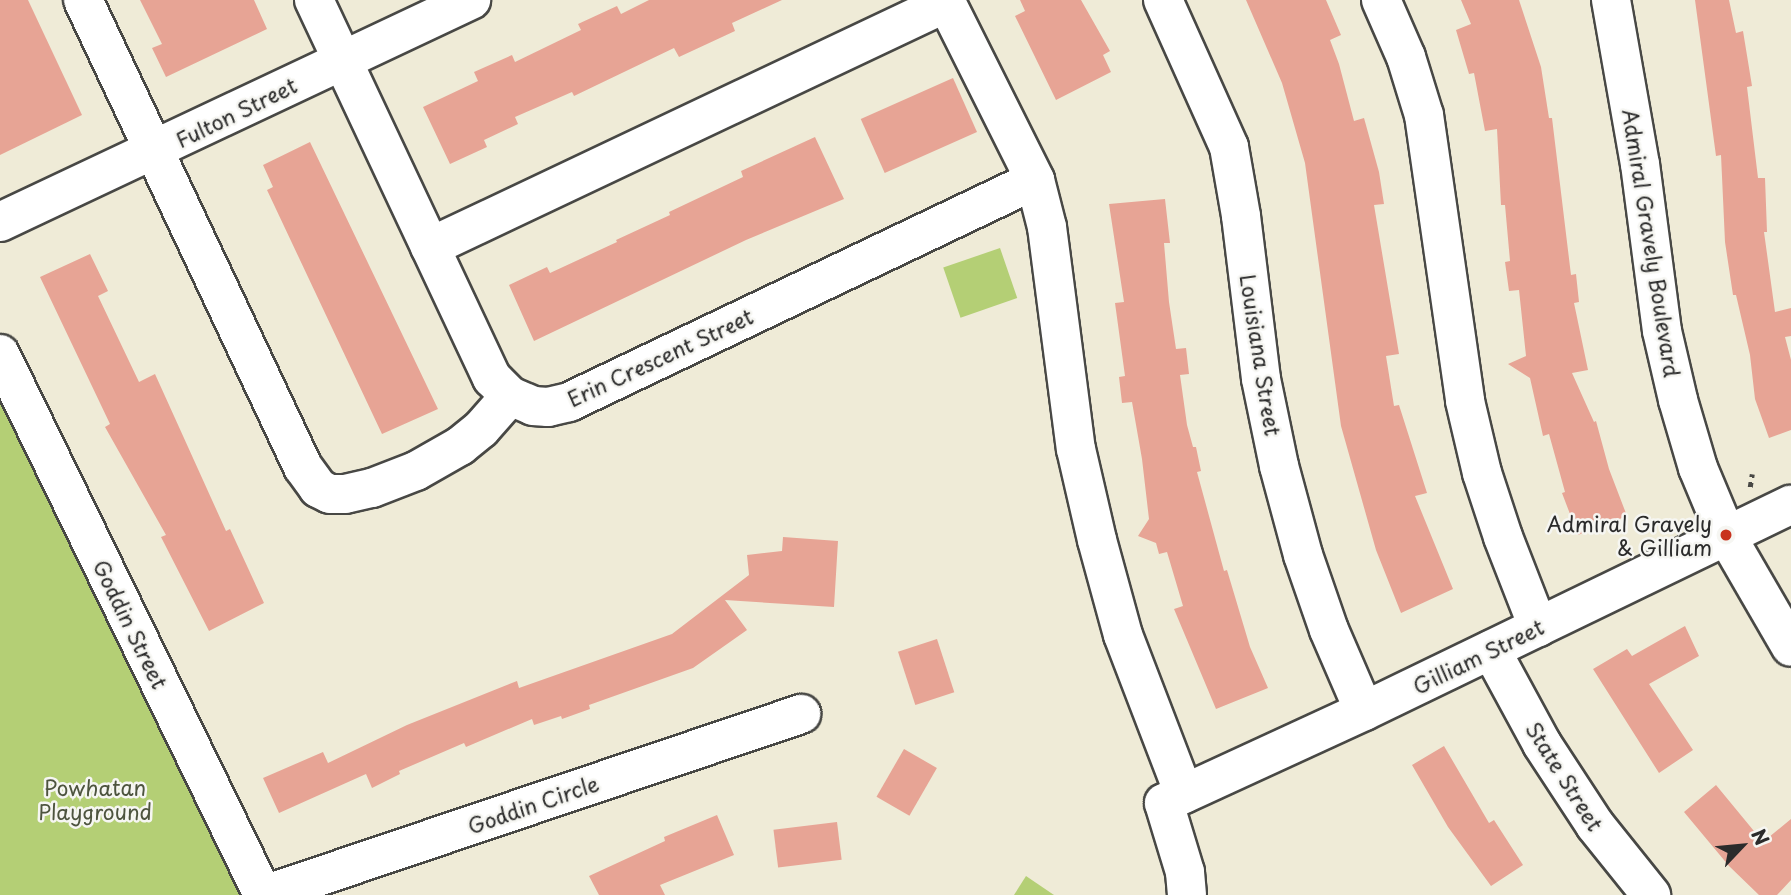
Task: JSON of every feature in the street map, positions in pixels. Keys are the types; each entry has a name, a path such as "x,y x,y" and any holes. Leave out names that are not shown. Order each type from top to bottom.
{"street":[{"path":"83,0 310,480 330,494 345,494 372,488 439,460 471,437 510,396 492,378 314,0"},
{"name":"Fulton Street","path":"0,222 471,0"},
{"name":"Louisiana Street","path":"1163,0 1229,147 1241,216 1261,379 1279,466 1303,555 1329,630 1364,711"},
{"path":"1381,0 1406,57 1424,115 1465,401 1482,473 1503,537 1538,627"},
{"path":"430,247 946,1 1035,180 1051,249 1076,449 1123,635 1174,799 1187,895"},
{"name":"Admiral Gravely Boulevard","path":"1610,8 1640,164 1662,331 1678,400 1698,468 1726,536 1791,647"},
{"name":"Erin Crescent Street","path":"510,396 533,406 548,407 569,402 1035,180"},
{"name":"Goddin Street","path":"0,354 263,895"},
{"name":"Gilliam Street","path":"1174,799 1364,711 1791,505"},
{"name":"State Street","path":"1491,650 1542,744 1595,825 1651,895"},
{"name":"Goddin Circle","path":"263,895 801,714"}],"green space":[{"path":"1000,248 1017,298 961,318 943,268"},
{"name":"Powhatan Playground","path":"0,378 244,895 0,895"},
{"path":"1026,876 1054,895 1014,895"}],"building":[{"path":"0,0 28,0 82,115 0,155"},
{"path":"140,0 254,0 267,29 166,77 152,48 162,44"},
{"path":"649,0 782,0 732,23 735,31 679,57 674,48 574,96 572,92 515,117 518,124 484,140 487,147 450,164 423,107 478,81 474,72 512,55 515,62 581,30 578,24 617,6 621,14"},
{"path":"1020,0 1081,0 1110,51 1103,55 1111,72 1056,100 1015,16 1025,11"},
{"path":"1246,0 1326,0 1341,35 1330,40 1354,121 1364,118 1379,172 1384,204 1374,205 1399,354 1386,356 1394,406 1399,405 1427,493 1415,496 1453,589 1401,613 1376,550 1341,426 1305,163 1282,83"},
{"path":"1461,0 1519,0 1541,67 1549,118 1552,118 1571,275 1576,274 1579,302 1574,303 1588,370 1572,373 1594,422 1596,421 1609,469 1627,516 1578,535 1562,493 1565,492 1549,434 1543,436 1530,378 1508,364 1526,356 1519,290 1509,291 1505,262 1510,261 1505,205 1501,205 1497,129 1485,131 1474,73 1469,74 1456,30 1471,24"},
{"path":"1695,0 1729,0 1736,33 1743,31 1752,86 1747,87 1758,178 1765,178 1767,232 1764,232 1775,312 1791,308 1791,336 1785,337 1791,360 1791,430 1769,438 1755,399 1750,355 1736,295 1733,295 1725,242 1721,155 1716,156"},
{"path":"953,78 977,132 885,173 861,119"},
{"path":"815,137 844,199 746,240 534,341 509,285 547,267 550,273 617,242 616,240 670,215 669,212 743,177 741,171"},
{"path":"310,142 438,409 382,434 267,190 273,187 263,165"},
{"path":"1165,199 1170,243 1164,243 1169,302 1176,349 1186,348 1189,374 1180,375 1187,425 1193,447 1196,447 1201,471 1197,472 1224,571 1227,570 1250,647 1268,688 1216,709 1174,609 1183,606 1167,552 1159,554 1156,543 1138,536 1149,519 1142,459 1132,402 1122,403 1119,377 1125,376 1115,303 1124,302 1109,204"},
{"path":"90,254 108,291 98,296 139,382 155,374 226,531 230,529 264,603 209,631 161,537 166,535 105,427 110,424 40,277"},
{"path":"783,537 838,541 834,607 725,600 747,630 693,668 589,705 590,709 562,719 561,716 534,725 532,719 466,747 464,743 399,771 400,774 372,788 366,774 279,813 263,778 323,752 328,763 407,725 517,681 519,688 672,634 749,575 747,555 782,551"},
{"path":"1685,626 1699,656 1649,684 1693,750 1659,773 1593,669 1627,649 1632,656"},
{"path":"937,639 954,692 915,705 898,652"},
{"path":"1444,746 1489,823 1494,820 1523,865 1491,886 1448,827 1412,765"},
{"path":"904,749 937,768 909,816 876,797"},
{"path":"1716,785 1763,842 1791,819 1791,880 1777,895 1759,895 1729,866 1684,812"},
{"path":"717,815 734,855 660,885 665,895 599,895 589,876 665,841 664,837"},
{"path":"837,822 842,860 778,868 773,830"}],"place":[{"name":"Admiral Gravely & Gilliam","path":"1726,535"}]}
